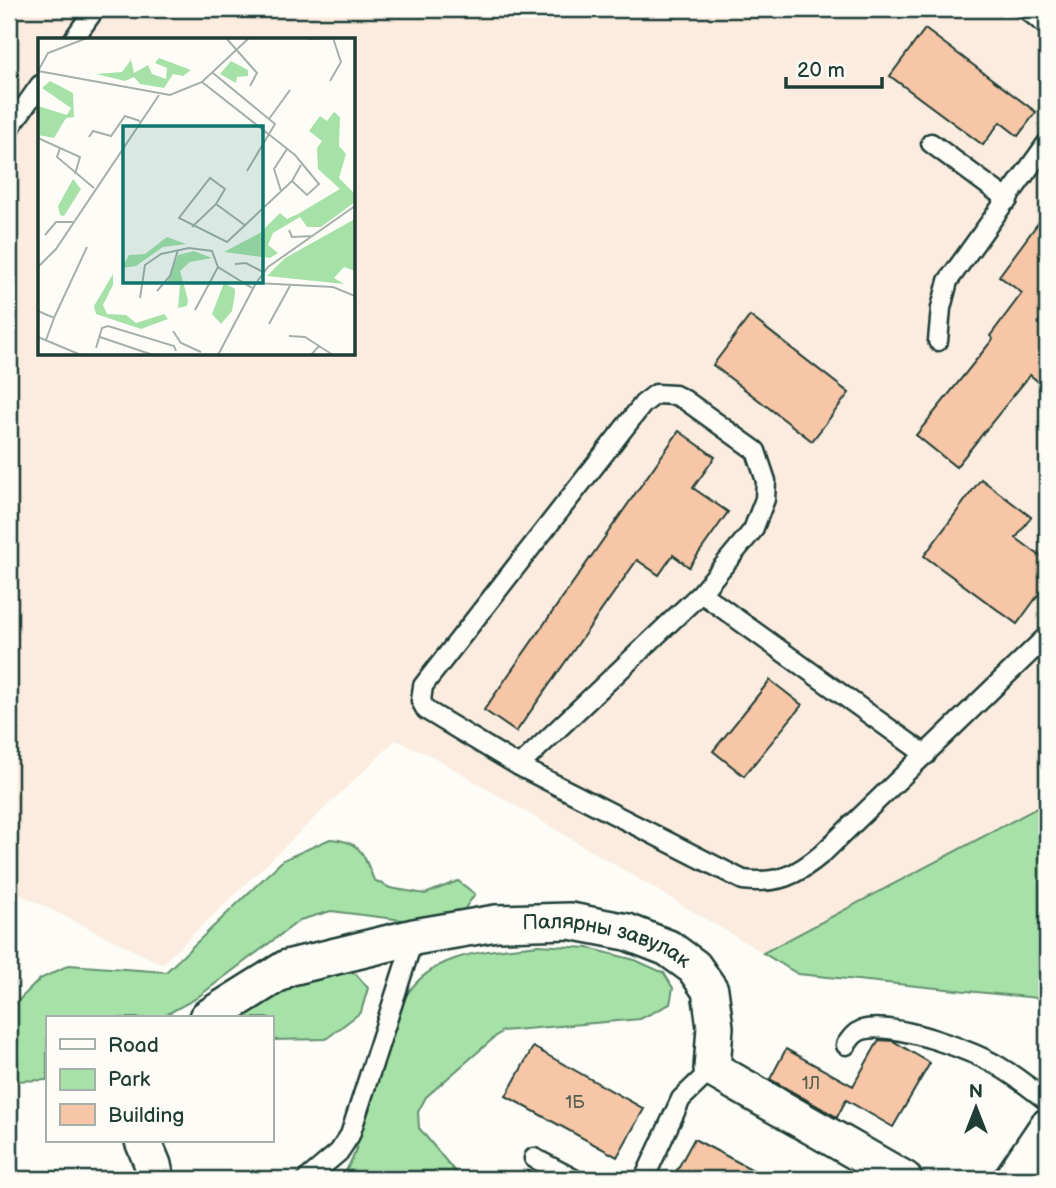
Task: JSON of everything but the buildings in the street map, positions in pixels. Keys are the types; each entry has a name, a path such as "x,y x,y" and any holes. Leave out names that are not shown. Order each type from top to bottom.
{"street":[{"name":"Палярны завулак","path":"210,1016 287,968 414,937 496,923 570,920 627,932 668,948 694,967 710,990 715,1027 712,1069"},
{"path":"712,1069 904,1179"},
{"path":"1012,1179 1047,1127"},
{"path":"143,1142 156,1179"}],"lane":[{"path":"73,38 95,9"},
{"path":"1026,9 1047,26"},
{"path":"9,129 38,88"},
{"path":"931,143 1008,200"},
{"path":"937,341 948,281 1047,144"},
{"path":"519,766 701,593 753,530 765,499 766,481 756,451 685,400 675,395 656,394 643,404 423,686 421,701 426,710 519,766 743,880 764,882 786,878 807,867 1047,636"},
{"path":"701,593 926,755"},
{"path":"307,1179 339,1152 350,1135 414,937"},
{"path":"846,1045 853,1035 870,1029 899,1030 926,1037 1002,1068 1047,1101"},
{"path":"644,1179 681,1099 712,1069"},
{"path":"534,1158 574,1179"}],"shaded area":[{"path":"9,9 1047,9 1047,798 1037,808 763,953 430,755 396,740 162,964 9,889"}],"green space":[{"path":"1047,798 1047,999 798,974 763,953 1037,808"},
{"path":"330,839 341,840 360,850 374,880 390,888 425,894 458,881 475,894 463,911 427,923 331,911 300,920 195,999 164,1016 46,1016 46,1080 9,1081 9,1010 40,979 69,965 166,972 283,860"},
{"path":"538,945 588,948 635,960 664,973 673,988 670,1004 640,1019 502,1031 426,1097 418,1112 419,1128 461,1179 342,1179 356,1151 362,1118 406,996 418,981 432,970 464,956"},
{"path":"340,971 356,974 368,988 361,1012 326,1039 273,1040 273,1016 231,1016 290,980"}]}
